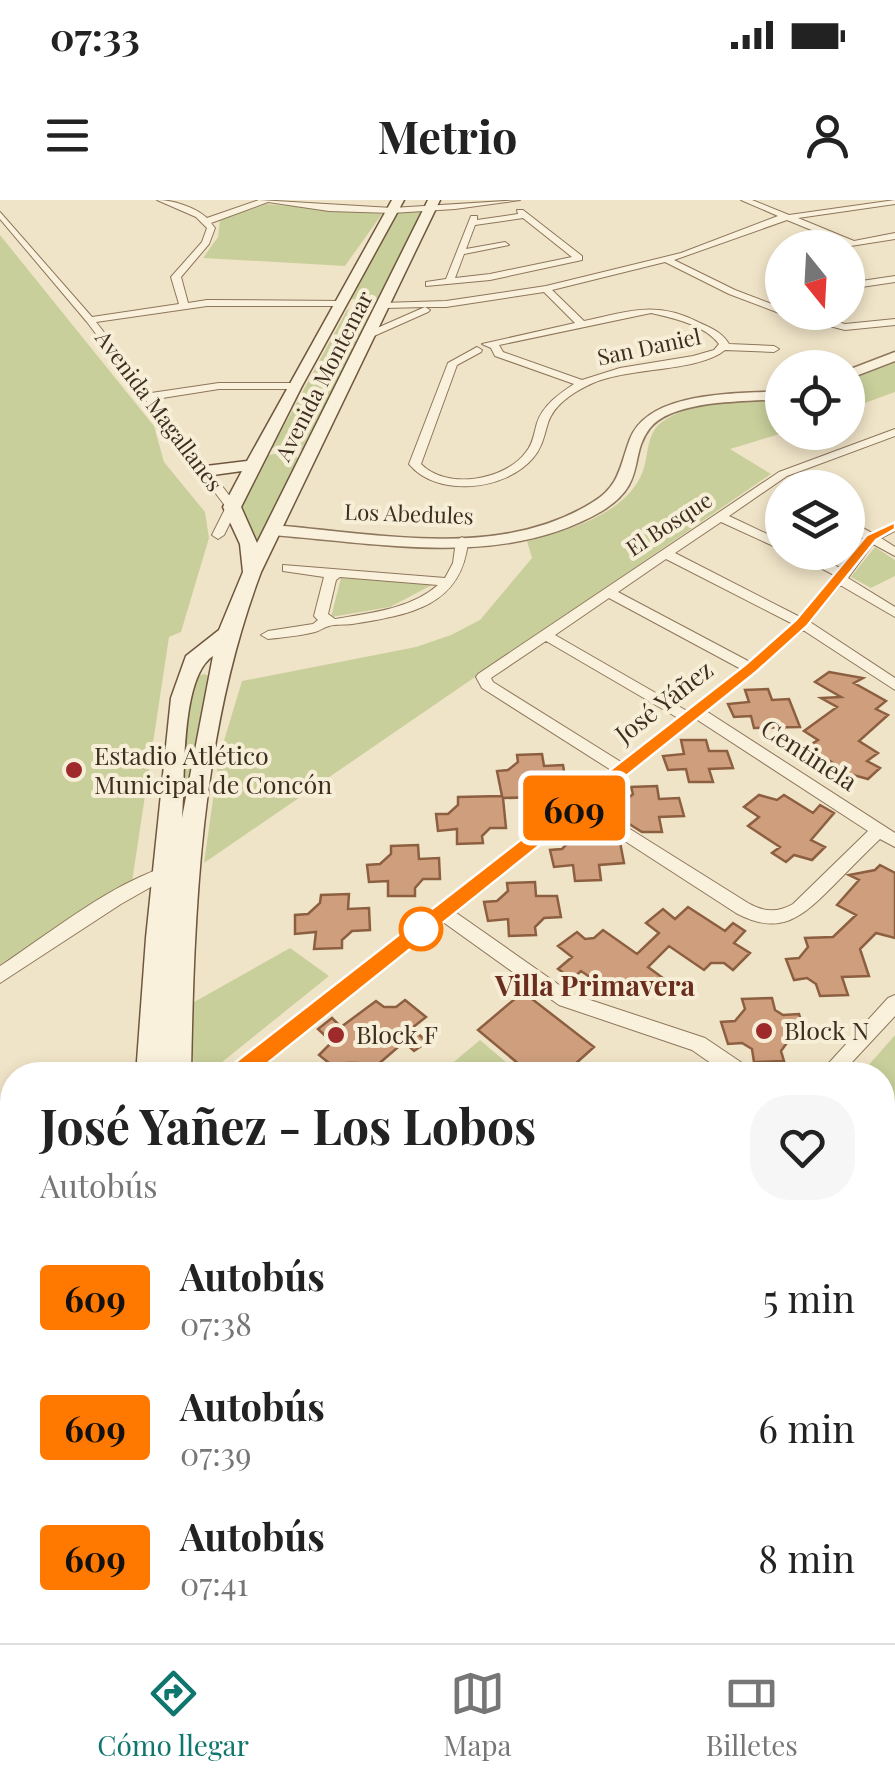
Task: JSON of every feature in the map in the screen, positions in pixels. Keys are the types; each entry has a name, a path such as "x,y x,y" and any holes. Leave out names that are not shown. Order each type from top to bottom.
{"main road":[{"name":"Avenida Montemar","path":"252,572 272,530 294,453 370,334 363,305 395,204"},
{"name":"Avenida Montemar","path":"232,507 294,386 363,305 432,204"},
{"path":"206,470 294,453"},
{"name":"Avenida Magallanes","path":"232,507 249,544 252,572"},
{"path":"150,1062 154,962 229,631 252,572"},
{"path":"177,1062 180,959 175,870 189,670 195,658 218,647 229,631"},
{"path":"189,670 207,668 218,680"}],"street":[{"path":"161,200 208,221"},
{"path":"220,204 232,200"},
{"path":"208,221 268,200 312,207 516,200"},
{"path":"745,200 820,230"},
{"path":"756,200 787,217"},
{"path":"90,320 184,304 277,300 446,304 541,291 667,260 787,217 895,202"},
{"path":"194,212 209,207"},
{"name":"Avenida Magallanes","path":"0,214 90,320 232,507"},
{"path":"429,284 453,282 554,266 580,258 521,214 473,220 450,278 453,282"},
{"path":"184,304 176,277 209,240 208,221"},
{"path":"865,241 895,236"},
{"path":"461,252 505,245"},
{"path":"667,260 765,304"},
{"path":"554,266 579,283"},
{"path":"865,284 895,280"},
{"name":"San Daniel","path":"541,291 582,325"},
{"path":"370,334 446,304"},
{"name":"San Daniel","path":"723,347 718,336 661,311 641,310 477,350 452,363 415,464 420,472 435,480 453,483 486,478 522,462 533,452 542,417 582,384 633,366 712,354 723,347 774,349"},
{"path":"865,324 895,322"},
{"name":"San Daniel","path":"493,348 582,384"},
{"path":"865,368 895,356"},
{"path":"148,397 219,386 294,386"},
{"name":"Los Abedules","path":"272,530 458,541 541,530 594,508 627,478 644,426 667,412 708,401 765,396"},
{"name":"El Bosque","path":"794,470 895,432"},
{"name":"El Bosque","path":"622,770 483,680 485,674 720,517 765,492"},
{"path":"218,536 232,507"},
{"path":"720,517 765,538"},
{"path":"872,538 895,526"},
{"path":"865,534 895,552"},
{"name":"José Yáñez","path":"252,1062 751,668 802,623 872,538"},
{"path":"335,574 330,578 321,616 325,621 333,623 406,608 449,582 460,564 455,560 458,541"},
{"path":"666,553 802,623 895,685"},
{"path":"288,568 449,582"},
{"path":"829,570 895,613"},
{"path":"607,591 751,668"},
{"path":"268,635 317,628 325,621"},
{"name":"Centinela","path":"544,634 692,715 895,841"},
{"path":"578,804 764,918 788,916 799,909 879,830"},
{"path":"0,976 175,870"},
{"path":"442,912 566,1000 698,1044 725,1062"},
{"path":"840,1062 895,1002"}],"green space":[{"path":"266,204 382,214 345,266 203,258 218,237 220,220"},
{"path":"398,211 421,213 376,301 350,299"},
{"path":"0,235 154,426 164,462 205,512 209,538 181,632 169,637 132,882 0,964"},
{"path":"347,310 373,312 305,451 290,446 272,448"},
{"path":"895,359 895,392 865,403 865,374"},
{"path":"765,401 765,438 730,449 765,470 765,478 204,863 219,757 242,681 416,647 480,620 532,558 527,541 577,526 624,499 643,471 651,438 662,422 689,409"},
{"path":"287,452 300,459 258,542 239,508 268,455"},
{"path":"875,547 895,560 895,576 871,588 851,577 857,570 865,570 865,560"},
{"path":"341,578 432,585 390,607 331,617"},
{"path":"205,674 211,678 182,856 172,856 188,708 196,676"},
{"path":"290,948 329,976 222,1062 193,1062 187,1006"},
{"path":"895,1035 895,1062 871,1062"},
{"path":"480,1040 506,1062 454,1062"}],"building":[{"path":"829,672 863,678 854,683 886,701 876,709 888,715 859,741 878,753 867,761 880,768 868,779 850,774 842,780 830,772 838,766 807,747 818,740 804,731 837,707 821,698 841,697 815,682"},
{"path":"768,689 772,700 789,699 800,727 754,728 751,716 734,717 728,704 749,702 745,690"},
{"path":"681,740 706,740 709,751 727,751 733,768 709,769 713,782 689,782 686,769 668,770 663,756 684,754"},
{"path":"542,754 544,766 563,765 566,783 541,784 543,797 503,798 506,828 490,828 482,836 483,843 457,844 457,829 438,831 436,814 448,814 458,805 458,797 502,796 497,771 508,770 518,762 517,755"},
{"path":"657,786 659,799 679,798 684,816 659,817 662,832 642,832 615,815 612,804 623,803 633,794 631,787"},
{"path":"759,795 777,800 784,795 813,813 820,805 834,813 811,840 825,847 812,860 794,855 786,862 772,853 780,847 748,826 759,817 744,807"},
{"path":"571,831 602,831 620,842 624,863 599,865 601,880 575,881 573,865 554,867 550,850 562,849 572,839"},
{"path":"418,845 419,859 439,858 440,879 423,879 415,888 415,896 388,896 388,881 369,882 367,865 380,864 391,854 391,846"},
{"path":"880,865 895,873 895,938 876,933 860,949 869,976 842,977 848,995 820,996 816,984 807,978 794,980 786,959 799,958 808,947 805,938 833,937 856,915 837,905 859,880 849,875 875,870"},
{"path":"535,882 536,896 557,896 561,917 544,918 535,927 536,935 509,936 508,919 488,921 484,902 497,901 508,891 507,883"},
{"path":"349,894 348,909 369,908 370,930 352,931 342,940 342,948 314,949 316,932 295,934 295,915 308,914 320,903 321,895"},
{"path":"688,907 725,931 733,923 745,931 734,943 750,953 733,970 724,963 711,963 704,970 669,946 648,967 663,978 645,995 623,988 616,995 581,971 572,979 558,969 572,957 558,946 577,932 585,939 594,938 603,930 637,954 659,933 646,923 663,909 675,919"},
{"path":"523,992 594,1047 577,1062 516,1062 478,1030"},
{"name":"Block N","path":"772,998 775,1010 783,1015 799,1014 807,1040 789,1040 781,1051 784,1061 754,1062 752,1049 742,1043 728,1044 721,1022 735,1021 745,1009 742,999"},
{"name":"Block F","path":"405,1000 426,1017 412,1028 427,1042 414,1051 404,1042 381,1062 328,1062 319,1055 332,1042 318,1029 332,1018 341,1027 376,1001 384,1007 396,1007"}],"bus line":[{"name":"609","path":"252,1062 751,668 802,623 872,538 895,526"}],"place":[{"name":"Estadio Atlético Municipal de Concón","path":"74,770"},
{"name":"Block N","path":"764,1031"},
{"name":"Block F","path":"336,1035"}],"district":[{"name":"Villa Primavera","path":"595,986"}]}
